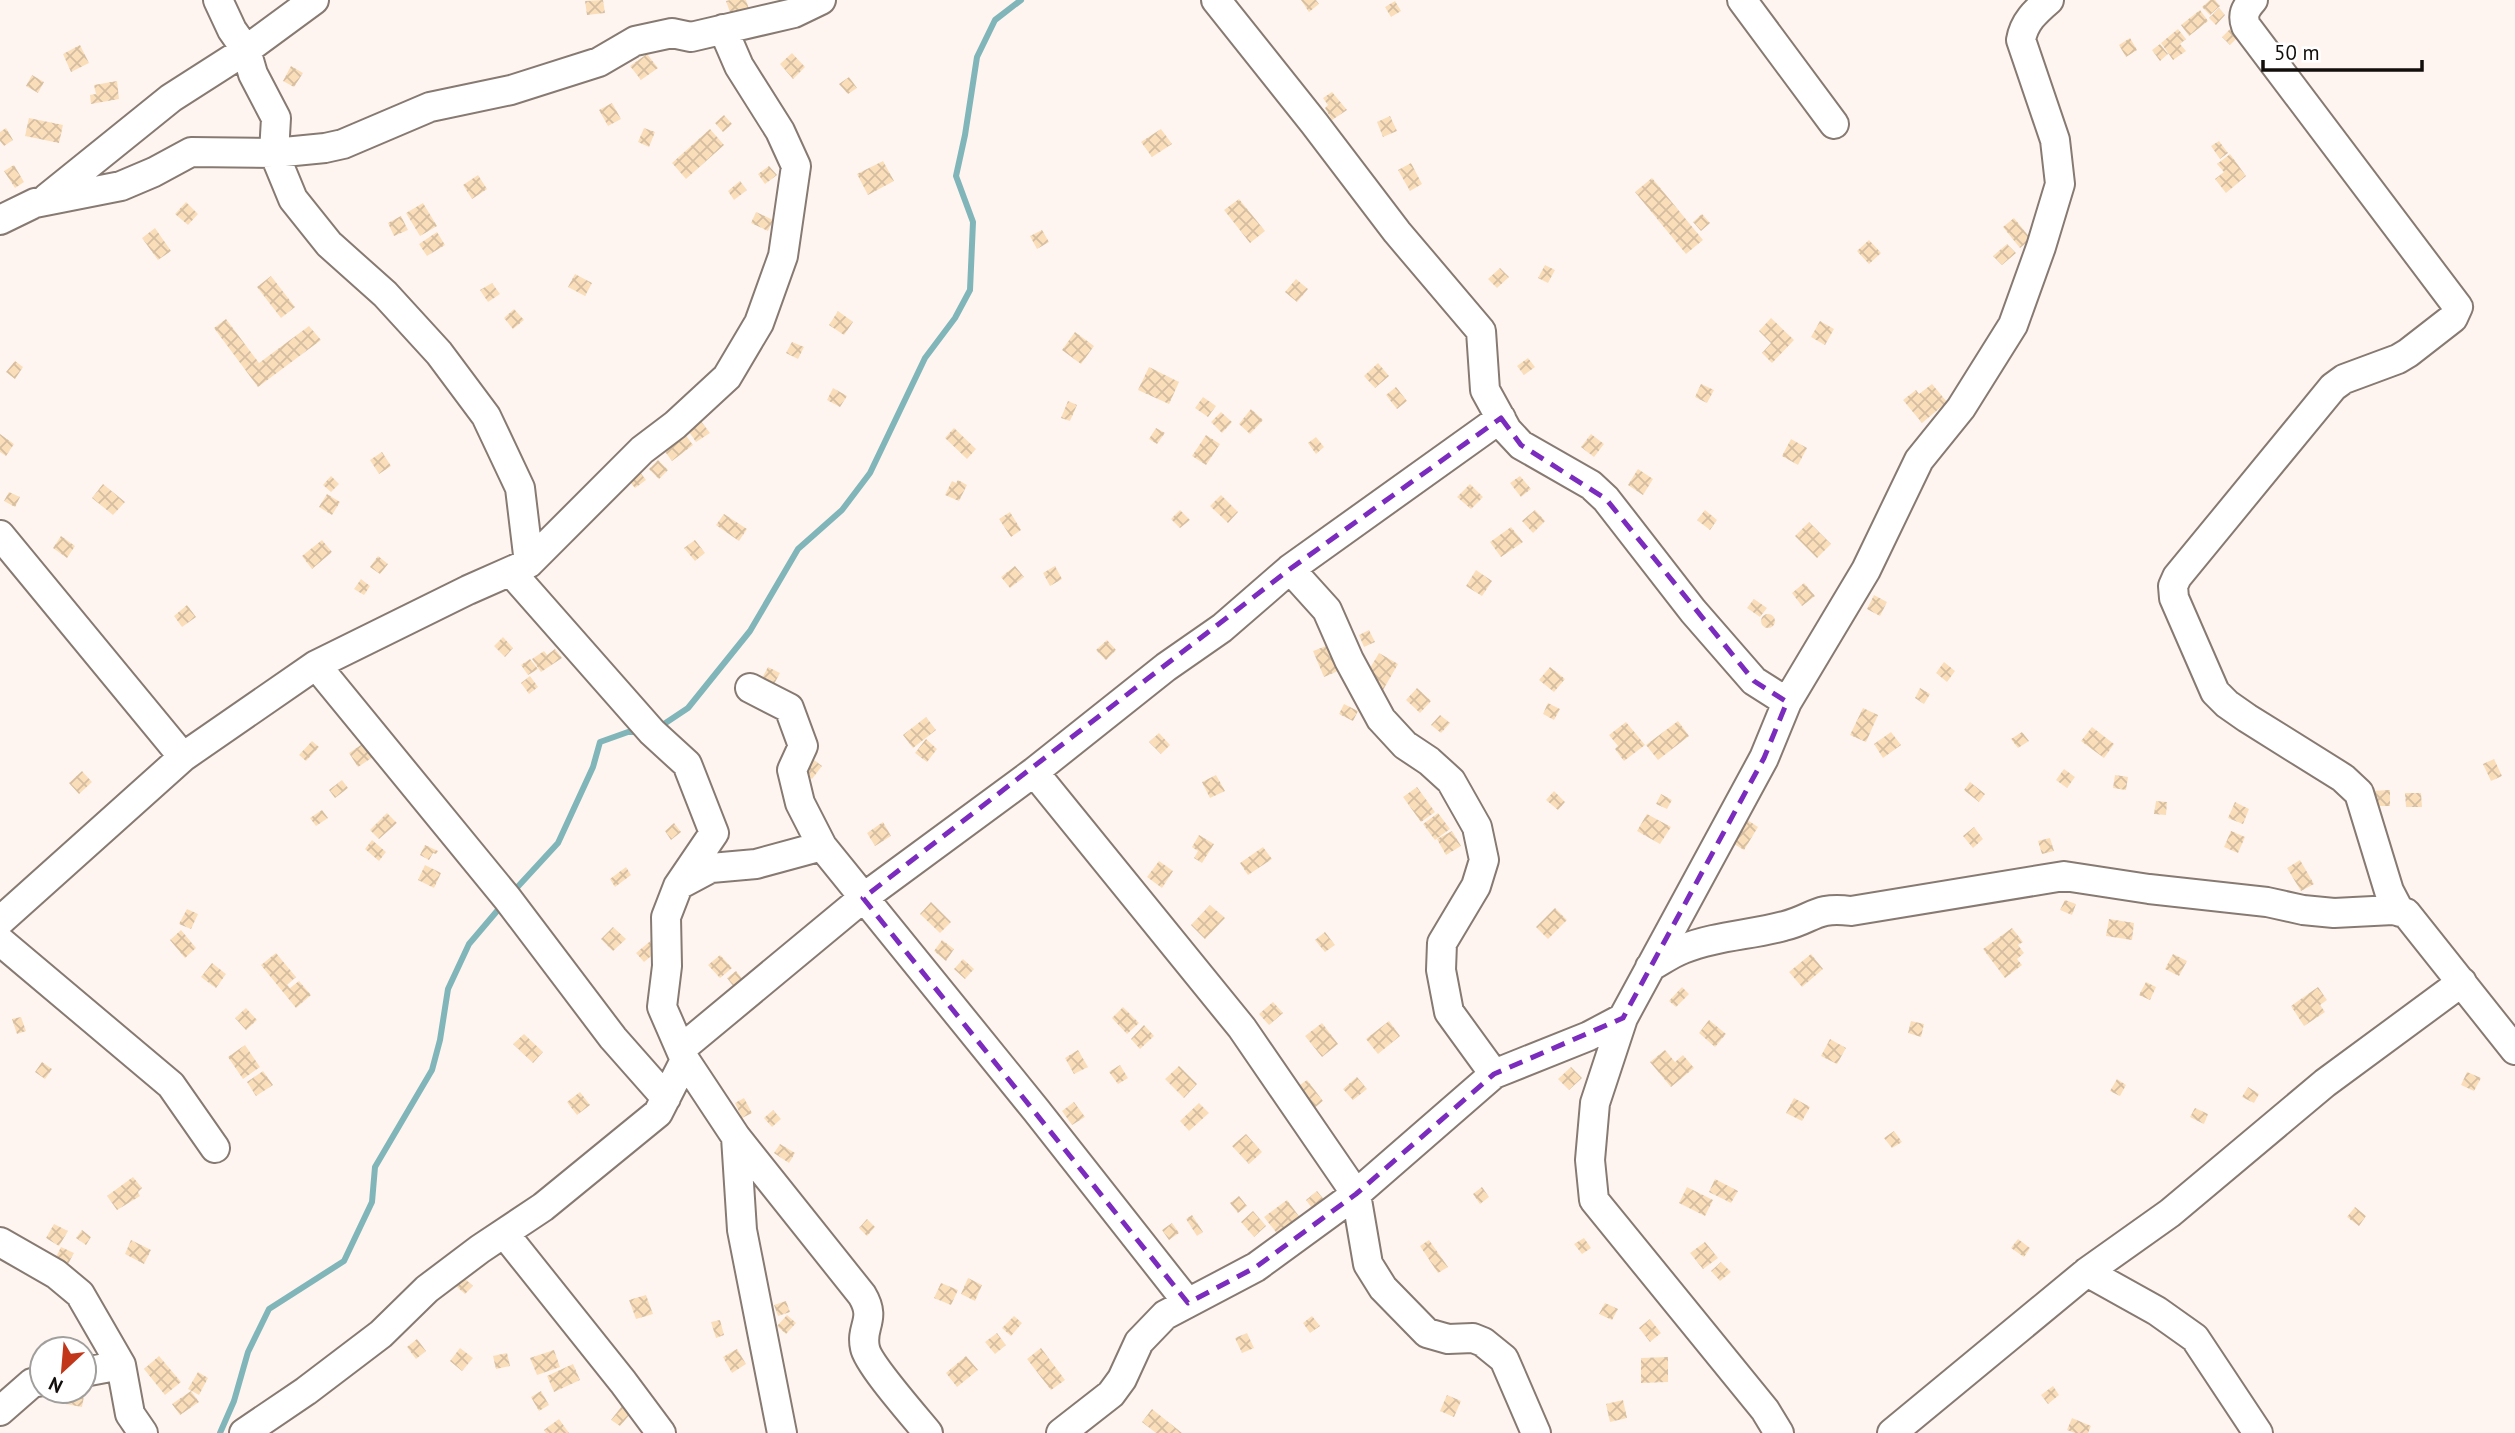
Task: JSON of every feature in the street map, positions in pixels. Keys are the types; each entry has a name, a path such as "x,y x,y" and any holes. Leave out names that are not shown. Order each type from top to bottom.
{"street":[{"path":"218,0 232,30 246,50 253,74 276,118 274,153 293,199 329,244 385,294 439,353 485,416 520,488 520,567 652,732 687,764 714,832 678,886 666,917 667,966 662,1007 683,1054 736,1137 862,1295 869,1307 864,1340 868,1356 928,1433"},
{"path":"2,222 43,201 171,98 246,50 314,0"},
{"path":"43,201 121,186 191,152 274,153 343,144 430,107 511,90 598,62 635,41 672,33 691,37 794,12 821,0"},
{"path":"1216,0 1397,232 1481,331 1485,390 1507,429 1521,445 1591,485 1606,499 1693,611 1754,681 1787,702"},
{"path":"1742,0 1835,124"},
{"path":"1779,1433 1765,1409 1594,1200 1590,1160 1595,1103 1623,1018 1764,758 1787,702 1866,570 1919,460 1961,408 2013,325 2060,184 2055,140 2021,40 2028,19 2049,0"},
{"path":"2253,0 2244,12 2246,26 2458,306 2453,318 2399,359 2344,379 2333,387 2177,577 2173,586 2174,598 2215,692 2247,718 2343,778 2359,793 2389,891 2400,912"},
{"path":"0,921 183,757 316,665 520,567 642,450 675,425 727,377 759,323 783,256 796,166 780,131 739,66 723,29"},
{"path":"244,1433 306,1391 381,1334 427,1289 543,1207 658,1113 683,1054 863,898 1034,772 1166,667 1223,628 1290,569 1501,418"},
{"path":"0,535 183,757"},
{"path":"1290,569 1327,610 1349,660 1381,719 1405,745 1429,761 1451,781 1476,827 1484,860 1476,886 1443,943 1441,970 1450,1012 1494,1074"},
{"path":"316,665 507,898 613,1038 666,1098"},
{"path":"750,688 789,708 803,746 792,770 800,803 822,846 1188,1303"},
{"path":"1034,772 1242,1028 1356,1194 1368,1264 1383,1288 1426,1334 1448,1339 1473,1338 1496,1351 1504,1359 1527,1426"},
{"path":"678,886 711,869 757,864 822,846"},
{"path":"1650,967 1683,949 1786,926 1814,913 1834,909 1851,911 2064,876 2267,902 2303,911 2406,913 2515,1050"},
{"path":"0,941 172,1085 215,1148"},
{"path":"1892,1433 2087,1272 2169,1213 2325,1083 2462,982"},
{"path":"1061,1433 1111,1394 1122,1379 1139,1342 1165,1315 1256,1266 1356,1194 1494,1074 1589,1036 1623,1018"},
{"path":"736,1137 743,1230 782,1433"},
{"path":"505,1233 661,1433"},
{"path":"0,1242 55,1274 80,1294 121,1365 131,1415 143,1433"},
{"path":"2087,1272 2157,1311 2195,1338 2258,1433"},
{"path":"98,1370 121,1365"},
{"path":"0,1411 28,1386"}],"highlighted area":[{"path":"1501,418 1521,445 1606,499 1754,681 1787,702 1764,758 1623,1018 1494,1074 1356,1194 1256,1267 1188,1303 863,898 1290,569"}],"building":[{"path":"603,0 605,13 587,15 585,1"},
{"path":"746,0 750,12 732,18 726,1"},
{"path":"1301,0 1316,0 1319,4 1309,12"},
{"path":"2210,0 2215,0 2220,6 2210,15 2202,7"},
{"path":"1395,1 1401,11 1391,17 1385,7"},
{"path":"2219,8 2225,15 2216,25 2209,18"},
{"path":"2200,10 2208,21 2189,36 2181,25"},
{"path":"2231,28 2239,36 2230,45 2222,37"},
{"path":"2178,29 2186,39 2180,44 2186,51 2173,60 2161,43"},
{"path":"2130,38 2137,50 2126,57 2119,45"},
{"path":"2160,44 2168,54 2160,61 2152,50"},
{"path":"80,45 89,63 71,72 63,54"},
{"path":"792,53 805,67 793,79 780,64"},
{"path":"647,54 658,68 641,80 630,66"},
{"path":"291,66 303,73 294,87 283,81"},
{"path":"32,75 44,82 38,93 26,86"},
{"path":"849,77 857,88 848,94 839,84"},
{"path":"117,81 119,99 91,104 90,95 96,94 94,85"},
{"path":"1332,92 1347,110 1332,120 1323,98"},
{"path":"612,103 621,119 608,126 599,110"},
{"path":"724,115 732,124 723,132 715,123"},
{"path":"1390,116 1397,131 1383,137 1377,122"},
{"path":"29,118 63,125 59,143 25,136"},
{"path":"6,128 13,140 4,146 0,141 0,132"},
{"path":"644,128 655,132 649,147 638,142"},
{"path":"710,129 724,145 686,179 672,163"},
{"path":"1161,129 1172,144 1152,157 1141,142"},
{"path":"2219,141 2228,153 2220,159 2211,146"},
{"path":"2230,154 2246,176 2226,193 2215,179 2224,172 2217,164"},
{"path":"883,161 894,181 868,195 857,174"},
{"path":"1411,163 1422,184 1410,191 1398,170"},
{"path":"14,165 24,182 15,188 4,171"},
{"path":"769,166 777,175 765,184 758,174"},
{"path":"478,175 487,189 472,199 463,185"},
{"path":"1652,178 1703,240 1686,254 1635,192"},
{"path":"740,181 747,190 734,200 728,191"},
{"path":"1239,199 1265,231 1250,243 1224,210"},
{"path":"186,202 198,214 188,225 175,214"},
{"path":"423,203 437,226 420,236 406,213"},
{"path":"756,212 773,220 768,231 751,223"},
{"path":"1702,214 1710,223 1701,231 1693,222"},
{"path":"401,216 408,230 394,236 388,223"},
{"path":"2014,218 2031,239 2020,248 2003,227"},
{"path":"155,228 171,251 158,260 142,238"},
{"path":"1042,230 1049,242 1037,249 1030,236"},
{"path":"437,232 445,245 427,256 419,244"},
{"path":"1869,240 1881,253 1869,264 1857,251"},
{"path":"2007,244 2016,253 2002,265 1993,256"},
{"path":"1545,265 1555,270 1548,283 1538,278"},
{"path":"1500,268 1509,277 1497,288 1488,279"},
{"path":"575,274 592,283 585,296 568,287"},
{"path":"271,276 295,307 281,318 257,287"},
{"path":"1296,279 1308,289 1297,302 1285,292"},
{"path":"492,283 500,294 488,302 480,290"},
{"path":"514,309 524,320 513,329 504,318"},
{"path":"838,311 853,322 844,335 829,325"},
{"path":"1771,318 1794,340 1772,363 1762,353 1771,343 1759,331"},
{"path":"226,319 259,363 309,326 321,340 258,387 214,328"},
{"path":"1820,321 1834,329 1825,345 1811,337"},
{"path":"1075,332 1094,346 1081,364 1062,350"},
{"path":"792,342 804,347 798,359 786,353"},
{"path":"1528,358 1535,367 1524,375 1517,366"},
{"path":"15,361 23,367 15,379 6,372"},
{"path":"1378,363 1389,376 1375,388 1364,376"},
{"path":"1149,367 1179,382 1169,404 1138,390"},
{"path":"1701,384 1714,390 1707,403 1695,397"},
{"path":"1932,384 1947,402 1922,423 1903,400 1916,390 1919,394"},
{"path":"1396,387 1407,401 1397,409 1386,395"},
{"path":"833,388 847,396 840,407 827,400"},
{"path":"1203,397 1216,406 1208,417 1195,408"},
{"path":"1068,401 1077,405 1070,421 1061,418"},
{"path":"1251,409 1263,420 1250,434 1239,424"},
{"path":"1221,412 1232,422 1222,433 1211,422"},
{"path":"700,420 710,433 696,442 687,429"},
{"path":"954,428 976,449 967,459 945,438"},
{"path":"1156,428 1165,433 1157,444 1149,439"},
{"path":"684,433 693,445 672,461 663,449"},
{"path":"0,434 14,444 6,456 0,452"},
{"path":"1591,434 1604,444 1594,457 1581,447"},
{"path":"1206,435 1220,444 1206,465 1192,456"},
{"path":"1316,437 1324,447 1316,454 1308,443"},
{"path":"1791,439 1807,448 1798,465 1782,456"},
{"path":"382,452 391,466 379,474 370,460"},
{"path":"658,460 668,470 659,479 649,469"},
{"path":"636,467 646,480 635,488 625,476"},
{"path":"1638,469 1653,479 1643,495 1628,485"},
{"path":"331,476 339,484 331,492 323,485"},
{"path":"1520,476 1531,489 1521,497 1510,483"},
{"path":"958,480 967,485 959,501 945,495 952,481 956,483"},
{"path":"103,484 125,502 113,515 92,498"},
{"path":"1470,484 1483,497 1471,509 1457,497"},
{"path":"9,492 20,497 15,507 4,501"},
{"path":"327,494 340,502 332,515 319,507"},
{"path":"1221,495 1238,512 1228,523 1210,506"},
{"path":"1180,510 1190,520 1180,528 1171,519"},
{"path":"1535,510 1545,521 1533,533 1522,521"},
{"path":"1705,510 1717,520 1710,530 1697,520"},
{"path":"1010,512 1021,530 1011,537 999,519"},
{"path":"724,514 747,529 739,541 716,525"},
{"path":"1809,522 1831,544 1817,558 1795,536"},
{"path":"1511,527 1523,542 1501,557 1490,542"},
{"path":"61,536 75,546 67,558 53,548"},
{"path":"322,540 332,552 312,569 302,556"},
{"path":"695,540 705,553 695,561 684,548"},
{"path":"378,556 388,564 380,574 370,567"},
{"path":"1015,566 1024,577 1010,588 1001,577"},
{"path":"1055,566 1062,579 1050,586 1043,573"},
{"path":"1476,570 1492,581 1482,596 1466,586"},
{"path":"361,579 370,586 364,595 354,589"},
{"path":"1804,583 1815,596 1802,606 1792,593"},
{"path":"1874,595 1887,602 1880,616 1867,609"},
{"path":"1754,599 1767,608 1760,617 1747,608"},
{"path":"187,605 196,617 182,627 174,616"},
{"path":"1765,614 1771,614 1775,621 1771,628 1765,628 1761,624 1761,618"},
{"path":"1369,630 1375,642 1364,647 1359,635"},
{"path":"503,637 513,648 505,657 494,646"},
{"path":"1107,640 1116,650 1106,660 1096,650"},
{"path":"1326,646 1338,671 1324,677 1313,651"},
{"path":"555,649 562,658 541,672 532,659 544,651 547,655"},
{"path":"1379,653 1398,664 1383,690 1363,680"},
{"path":"530,659 538,669 528,675 521,665"},
{"path":"1944,662 1955,671 1947,682 1936,673"},
{"path":"768,667 780,673 773,686 761,680"},
{"path":"1550,667 1565,679 1554,692 1539,680"},
{"path":"530,676 538,687 529,694 521,683"},
{"path":"1417,688 1431,701 1420,713 1406,700"},
{"path":"1920,688 1930,694 1924,704 1915,698"},
{"path":"1548,703 1560,709 1554,720 1543,714"},
{"path":"1344,704 1358,711 1353,721 1339,714"},
{"path":"1863,708 1878,715 1866,742 1850,735"},
{"path":"1440,715 1450,723 1441,733 1431,725"},
{"path":"926,717 936,730 913,748 903,735"},
{"path":"1678,721 1689,736 1658,760 1646,745"},
{"path":"1626,722 1645,745 1624,761 1615,749 1618,746 1609,735"},
{"path":"2092,727 2114,744 2104,758 2081,741"},
{"path":"1891,732 1901,745 1883,758 1874,744"},
{"path":"2022,732 2029,741 2018,748 2011,739"},
{"path":"1159,733 1170,745 1161,754 1149,742"},
{"path":"926,739 937,749 927,762 915,753"},
{"path":"312,741 319,747 306,761 299,755"},
{"path":"364,743 373,757 358,767 349,753"},
{"path":"810,757 822,766 812,779 800,771"},
{"path":"2494,759 2502,776 2491,781 2483,764"},
{"path":"2064,769 2075,777 2067,788 2056,780"},
{"path":"82,771 92,782 79,794 69,783"},
{"path":"1216,775 1225,791 1210,798 1202,782"},
{"path":"2115,775 2128,777 2126,790 2113,788"},
{"path":"342,780 348,788 335,798 329,790"},
{"path":"1970,782 1985,794 1979,802 1964,790"},
{"path":"1417,787 1435,812 1421,822 1403,797"},
{"path":"2390,790 2390,806 2372,806 2371,791"},
{"path":"1554,791 1565,802 1558,810 1546,800"},
{"path":"2405,793 2421,793 2422,807 2406,807"},
{"path":"1661,794 1672,800 1667,809 1656,804"},
{"path":"2156,801 2167,802 2166,815 2154,814"},
{"path":"2235,802 2249,809 2243,824 2228,818"},
{"path":"322,810 328,818 316,826 310,818"},
{"path":"387,813 397,823 379,839 370,830"},
{"path":"1438,813 1450,829 1435,840 1423,824"},
{"path":"1647,814 1671,827 1660,844 1637,831"},
{"path":"1746,819 1758,827 1744,850 1731,842"},
{"path":"883,822 891,836 875,846 867,833"},
{"path":"674,823 681,832 671,840 665,831"},
{"path":"1974,827 1983,839 1973,848 1963,836"},
{"path":"1452,831 1461,846 1446,855 1437,839"},
{"path":"2231,831 2245,837 2238,853 2224,847"},
{"path":"1199,835 1214,844 1202,863 1194,858 1198,851 1192,847"},
{"path":"2050,838 2054,851 2042,854 2038,841"},
{"path":"372,840 386,852 379,861 365,849"},
{"path":"425,845 438,851 433,853 429,860 420,855"},
{"path":"1263,847 1272,859 1248,875 1240,863"},
{"path":"2300,860 2314,884 2301,891 2287,868"},
{"path":"1159,861 1173,871 1162,888 1147,877"},
{"path":"425,865 441,873 434,888 418,880"},
{"path":"626,867 631,875 615,887 610,879"},
{"path":"2065,900 2076,904 2072,915 2060,910"},
{"path":"931,902 951,922 940,933 920,914"},
{"path":"1210,905 1225,918 1205,939 1191,925"},
{"path":"1555,908 1567,920 1548,939 1536,927"},
{"path":"187,909 198,914 191,929 179,924"},
{"path":"2109,919 2134,923 2132,940 2106,936"},
{"path":"613,927 626,939 613,951 601,939"},
{"path":"2012,928 2023,942 2018,945 2024,953 2017,959 2022,965 2005,978 1983,949"},
{"path":"181,930 196,948 185,958 170,940"},
{"path":"1325,932 1335,945 1325,952 1315,940"},
{"path":"654,938 662,947 644,962 636,953"},
{"path":"942,940 954,949 946,961 934,951"},
{"path":"276,953 296,977 287,985 290,988 299,981 311,995 296,1008 261,965"},
{"path":"1811,954 1823,969 1802,987 1789,972"},
{"path":"2173,954 2187,961 2179,976 2165,969"},
{"path":"720,955 732,968 720,978 708,965"},
{"path":"963,959 974,969 965,979 954,969"},
{"path":"212,963 226,974 216,988 201,977"},
{"path":"736,971 743,980 734,987 727,978"},
{"path":"2146,982 2156,987 2150,1000 2139,995"},
{"path":"1682,987 1689,994 1676,1007 1669,1001"},
{"path":"2318,987 2327,1000 2320,1005 2325,1012 2304,1026 2291,1006"},
{"path":"1273,1002 1283,1013 1269,1025 1259,1014"},
{"path":"1123,1007 1139,1023 1127,1034 1112,1018"},
{"path":"246,1008 257,1020 246,1030 235,1018"},
{"path":"21,1017 26,1031 17,1034 12,1019"},
{"path":"1709,1020 1726,1034 1715,1047 1699,1033"},
{"path":"1389,1021 1400,1036 1378,1054 1366,1039"},
{"path":"1911,1021 1924,1024 1921,1037 1908,1033"},
{"path":"1322,1023 1338,1044 1322,1057 1305,1036"},
{"path":"1144,1025 1154,1036 1140,1049 1131,1039"},
{"path":"524,1034 543,1052 533,1063 513,1044"},
{"path":"1830,1039 1846,1048 1837,1064 1821,1056"},
{"path":"245,1045 260,1067 243,1079 228,1057"},
{"path":"1078,1050 1088,1067 1074,1074 1065,1058"},
{"path":"1665,1050 1675,1062 1683,1055 1694,1068 1671,1087 1650,1062"},
{"path":"42,1062 52,1069 45,1079 35,1072"},
{"path":"1120,1065 1128,1078 1118,1084 1109,1072"},
{"path":"1179,1066 1197,1084 1184,1098 1165,1079"},
{"path":"1571,1067 1582,1078 1569,1090 1558,1079"},
{"path":"263,1071 273,1085 256,1096 247,1082"},
{"path":"2467,1072 2481,1078 2474,1091 2461,1085"},
{"path":"1357,1077 1367,1089 1353,1100 1343,1089"},
{"path":"2117,1079 2126,1085 2120,1096 2110,1091"},
{"path":"1307,1080 1323,1101 1313,1109 1297,1087"},
{"path":"2248,1087 2259,1094 2254,1103 2242,1097"},
{"path":"580,1092 590,1105 577,1115 567,1102"},
{"path":"744,1098 752,1113 742,1118 735,1103"},
{"path":"1794,1098 1810,1107 1802,1121 1786,1113"},
{"path":"1074,1102 1085,1117 1072,1125 1062,1111"},
{"path":"1199,1103 1209,1113 1189,1131 1180,1121"},
{"path":"2195,1108 2208,1114 2204,1124 2190,1117"},
{"path":"773,1110 781,1119 772,1127 764,1118"},
{"path":"1894,1131 1902,1142 1892,1148 1884,1138"},
{"path":"1246,1134 1262,1152 1249,1164 1232,1146"},
{"path":"780,1144 795,1153 789,1163 774,1153"},
{"path":"133,1177 142,1188 138,1192 140,1196 117,1210 107,1196"},
{"path":"1715,1179 1738,1191 1731,1203 1709,1192"},
{"path":"1482,1187 1489,1197 1480,1204 1473,1194"},
{"path":"1687,1187 1713,1200 1705,1216 1679,1203"},
{"path":"1317,1191 1326,1202 1314,1211 1306,1200"},
{"path":"1239,1196 1247,1206 1238,1213 1230,1203"},
{"path":"1287,1200 1301,1219 1279,1236 1264,1217"},
{"path":"2355,1207 2366,1216 2359,1226 2347,1217"},
{"path":"1253,1211 1266,1226 1254,1237 1241,1222"},
{"path":"1192,1215 1203,1232 1197,1236 1186,1219"},
{"path":"867,1219 875,1227 867,1236 859,1228"},
{"path":"1172,1223 1179,1233 1169,1240 1162,1230"},
{"path":"54,1224 68,1231 59,1246 46,1238"},
{"path":"82,1230 91,1237 86,1245 76,1238"},
{"path":"1584,1238 1591,1248 1582,1254 1574,1244"},
{"path":"2018,1239 2030,1248 2024,1257 2011,1248"},
{"path":"131,1240 151,1250 144,1264 125,1254"},
{"path":"1429,1240 1448,1267 1438,1273 1420,1246"},
{"path":"1705,1242 1718,1258 1703,1269 1690,1253"},
{"path":"61,1247 74,1253 68,1264 56,1257"},
{"path":"1721,1262 1731,1272 1720,1281 1711,1271"},
{"path":"464,1278 473,1286 465,1294 456,1286"},
{"path":"968,1278 982,1285 975,1301 961,1294"},
{"path":"941,1283 958,1290 951,1305 934,1298"},
{"path":"646,1295 653,1314 636,1319 629,1300"},
{"path":"786,1301 790,1312 778,1316 774,1305"},
{"path":"1605,1303 1618,1309 1612,1320 1599,1314"},
{"path":"787,1315 796,1323 786,1334 777,1326"},
{"path":"1014,1316 1022,1323 1011,1336 1002,1328"},
{"path":"1312,1316 1320,1326 1310,1333 1303,1323"},
{"path":"1650,1319 1661,1333 1650,1342 1639,1328"},
{"path":"720,1320 724,1335 716,1338 711,1322"},
{"path":"997,1333 1006,1345 995,1354 985,1342"},
{"path":"1247,1333 1254,1348 1242,1353 1235,1338"},
{"path":"417,1339 426,1351 416,1359 407,1347"},
{"path":"460,1348 473,1358 462,1371 450,1361"},
{"path":"1041,1348 1065,1380 1051,1390 1027,1359"},
{"path":"737,1349 746,1364 732,1373 723,1357"},
{"path":"554,1350 560,1367 537,1375 530,1358"},
{"path":"507,1353 510,1366 496,1369 493,1356"},
{"path":"159,1356 181,1382 165,1395 144,1369"},
{"path":"966,1356 978,1370 957,1387 946,1373"},
{"path":"1668,1357 1668,1382 1641,1383 1641,1358"},
{"path":"573,1364 580,1380 554,1392 547,1376"},
{"path":"198,1372 208,1378 199,1395 188,1389"},
{"path":"2053,1386 2059,1395 2048,1404 2041,1395"},
{"path":"191,1391 199,1402 180,1415 172,1404"},
{"path":"541,1391 549,1405 539,1411 531,1397"},
{"path":"1447,1395 1461,1401 1454,1417 1440,1411"},
{"path":"1623,1400 1627,1418 1610,1422 1606,1404"},
{"path":"622,1406 631,1413 620,1426 611,1420"},
{"path":"1152,1409 1182,1433 1156,1433 1142,1422"},
{"path":"2072,1418 2091,1426 2088,1433 2067,1430"},
{"path":"559,1419 569,1433 546,1433 544,1430"}],"waterway":[{"path":"658,728 688,708 750,631 798,549 842,510 870,473 925,358 955,318 970,290 973,222 956,176 977,57 995,20 1021,0"},
{"path":"512,893 558,843 593,767 600,742 628,732 641,732"},
{"path":"220,1433 234,1401 248,1352 269,1309 344,1261 372,1202 375,1167 432,1070 448,989 469,944 503,904"}]}
